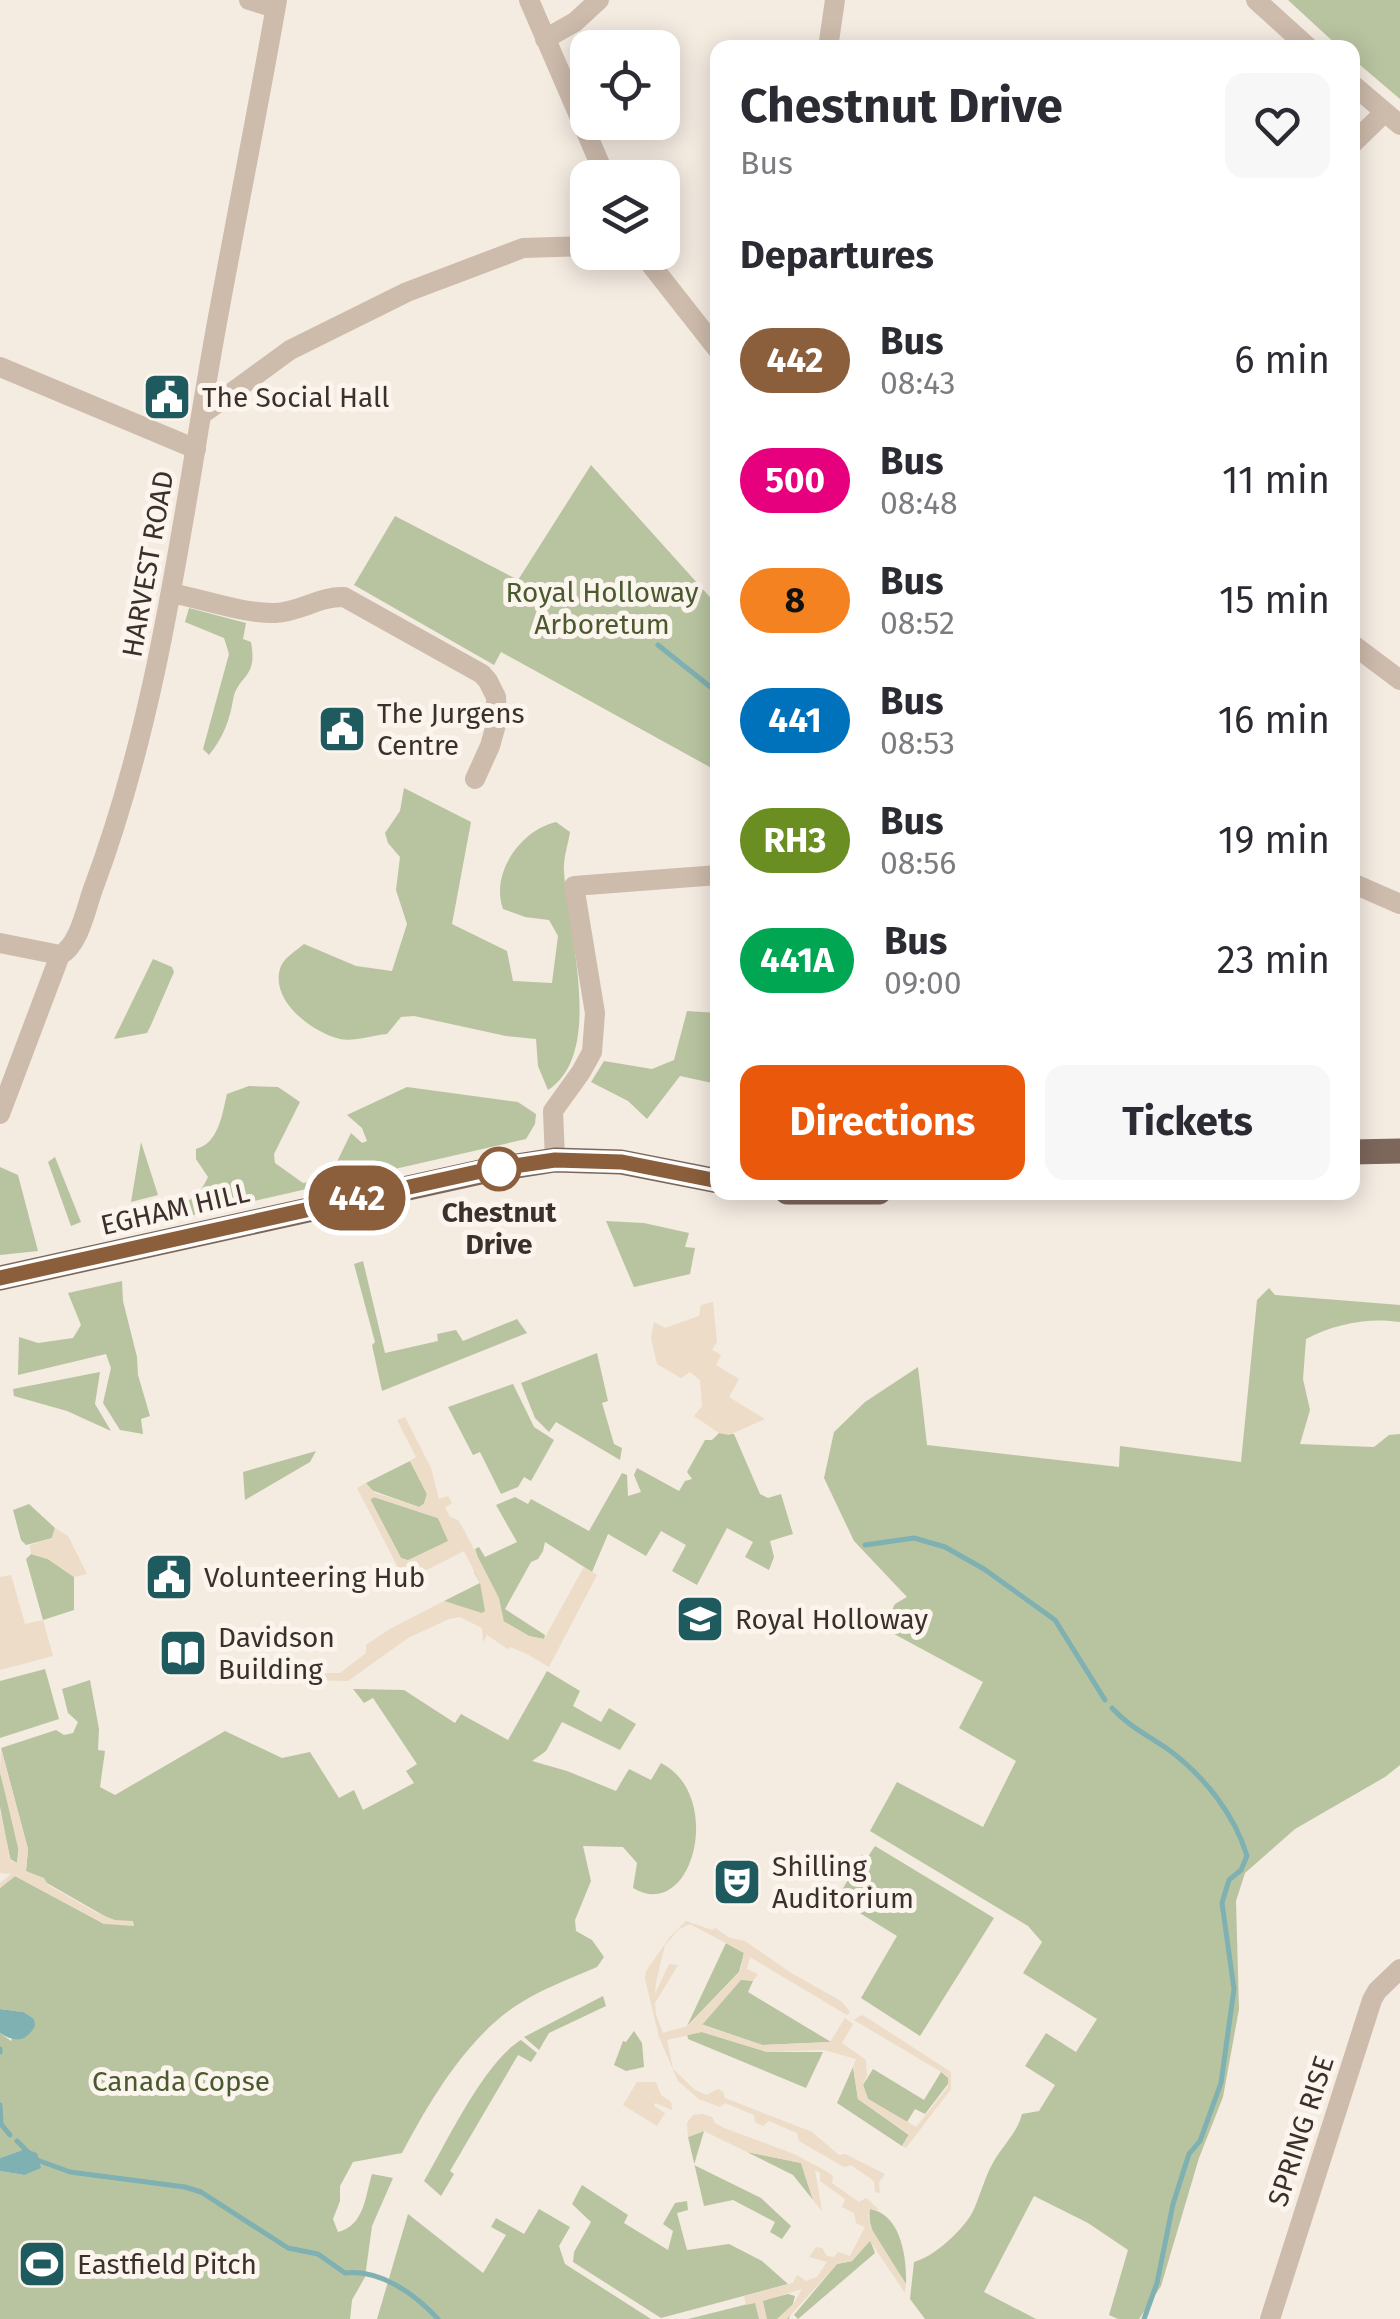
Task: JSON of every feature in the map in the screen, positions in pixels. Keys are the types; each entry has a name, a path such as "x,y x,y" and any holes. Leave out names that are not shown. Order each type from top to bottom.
{"main road":[{"path":"1360,1152 1400,1151"},
{"name":"EGHAM HILL","path":"1,1277 486,1170 555,1160 632,1164 710,1179"}],"street":[{"path":"249,0 276,4"},
{"path":"529,0 598,160"},
{"path":"545,38 575,22 599,0"},
{"path":"829,40 835,0"},
{"path":"1256,0 1299,40"},
{"name":"HARVEST ROAD","path":"4,1105 60,955 70,948 116,830 149,707 276,4"},
{"path":"1360,91 1393,118 1360,139"},
{"path":"201,415 290,350 406,292 523,248 570,247"},
{"path":"655,270 710,340"},
{"path":"0,391 4,369 196,449"},
{"path":"172,593 272,614 300,610 326,598 344,597 482,674 493,690 497,711 493,739 476,779"},
{"path":"1360,650 1400,680"},
{"path":"555,1160 553,1111 582,1072 592,1052 595,1033 596,1013 574,886 710,875"},
{"path":"1360,886 1400,904"},
{"path":"0,943 60,955"},
{"name":"SPRING RISE","path":"1270,2319 1372,2000 1400,1969"}],"green space":[{"path":"1288,0 1400,0 1400,99 1360,65 1360,40 1331,40"},
{"name":"Royal Holloway Arboretum","path":"591,465 710,597 710,767 501,652 494,665 354,585 395,516 518,580"},
{"path":"189,608 246,623 243,639 251,642 250,670 235,692 226,728 209,755 203,749 229,654 224,638 185,622"},
{"path":"404,788 471,822 452,924 507,951 513,981 552,983 558,936 549,920 503,909 500,895 505,868 520,844 543,827 556,822 570,832 564,871 576,956 579,1019 575,1048 565,1072 548,1090 538,1066 536,1039 414,1016 401,1017 387,1034 340,1039 305,1022 286,1002 279,978 281,966 304,944 356,966 392,971 407,924 396,890 400,857 385,833 400,811"},
{"path":"153,959 172,967 174,972 151,1025 147,1033 114,1039"},
{"path":"687,1011 710,1013 710,1082 680,1076 647,1119 628,1101 591,1082 604,1061 652,1069 674,1060"},
{"path":"249,1086 278,1087 300,1102 274,1154 275,1163 303,1183 329,1178 351,1133 362,1143 367,1141 362,1128 347,1115 407,1087 518,1102 536,1114 535,1124 526,1139 145,1226 137,1215 186,1202 201,1189 208,1177 196,1159 196,1149 215,1134 227,1094"},
{"path":"141,1142 158,1195 131,1202"},
{"path":"55,1157 81,1222 71,1226 48,1162"},
{"path":"0,1167 18,1175 38,1251 0,1255"},
{"path":"606,1221 644,1223 689,1233 685,1247 695,1248 690,1274 634,1287"},
{"path":"363,1261 385,1353 438,1341 437,1334 456,1330 463,1341 517,1319 527,1333 382,1391 372,1345 375,1342 354,1264"},
{"path":"122,1281 138,1375 150,1416 141,1419 143,1434 120,1430 103,1403 111,1368 106,1354 18,1375 19,1337 38,1343 73,1338 81,1325 68,1293"},
{"path":"1269,1288 1275,1295 1400,1305 1400,1322 1352,1323 1306,1339 1303,1379 1310,1410 1300,1444 1374,1447 1389,1435 1400,1434 1400,1765 1295,1829 1245,1873 1236,1901 1239,2009 1223,2097 1199,2158 1161,2286 1139,2319 1109,2315 1128,2250 1088,2223 1034,2196 984,2292 1036,2319 925,2319 910,2299 914,2262 937,2250 964,2225 990,2168 1022,2114 1039,2111 1055,2085 1025,2066 1046,2033 1076,2052 1097,2019 1023,1973 1042,1942 1028,1926 870,1831 897,1782 983,1827 1016,1761 959,1728 983,1682 883,1628 895,1604 907,1597 854,1541 824,1478 834,1432 865,1402 918,1367 927,1445 1119,1467 1120,1446 1241,1462 1257,1300"},
{"path":"597,1353 608,1401 602,1403 614,1444 622,1448 620,1460 556,1422 549,1432 535,1418 521,1383"},
{"path":"100,1372 95,1404 111,1431 67,1411 14,1396 13,1389"},
{"path":"513,1384 534,1427 554,1440 531,1481 524,1477 518,1487 501,1494 480,1452 473,1455 448,1407"},
{"path":"719,1433 734,1434 760,1494 768,1498 781,1494 793,1534 770,1541 774,1557 769,1570 745,1557 753,1542 727,1528 697,1585 672,1571 686,1545 661,1531 646,1556 608,1534 592,1572 545,1542 538,1559 531,1562 505,1609 545,1635 544,1639 529,1636 486,1611 482,1614 444,1601 480,1583 474,1572 481,1568 475,1549 479,1547 485,1557 517,1542 496,1505 515,1497 528,1504 531,1499 589,1531 622,1473 627,1475 628,1496 641,1492 634,1475 637,1468 679,1491 685,1481 692,1479 687,1472 705,1440 712,1440"},
{"path":"316,1451 310,1462 245,1500 243,1472"},
{"path":"410,1461 427,1494 419,1507 371,1490 366,1483"},
{"path":"374,1497 438,1518 449,1541 408,1561 401,1558 370,1499"},
{"path":"29,1504 55,1528 52,1538 26,1545 13,1510"},
{"path":"31,1554 48,1559 74,1577 74,1610 43,1620 26,1559"},
{"path":"45,1669 59,1719 0,1738 0,1681"},
{"name":"Canada Copse","path":"547,1671 580,1691 573,1706 601,1722 609,1708 636,1724 620,1750 562,1722 546,1751 532,1761 616,1791 629,1769 651,1780 661,1763 681,1779 692,1801 694,1851 685,1873 672,1888 654,1894 633,1888 637,1863 623,1847 583,1846 591,1881 575,1920 576,1931 592,1940 604,1957 597,1967 544,1990 496,2021 436,2093 402,2153 353,2162 340,2186 340,2201 333,2219 338,2232 359,2216 372,2174 393,2178 372,2226 365,2277 352,2300 350,2319 0,2319 0,2171 24,2175 25,2149 0,2158 0,2033 11,2041 23,2012 0,2009 0,1888 15,1876 104,1924 108,1918 26,1871 28,1849 1,1748 56,1730 64,1735 73,1733 78,1722 68,1713 62,1689 90,1680 99,1729 98,1750 105,1751 100,1787 115,1795 225,1731 282,1758 310,1752 339,1798 354,1790 363,1810 414,1783 406,1771 417,1764 373,1698 364,1703 353,1689 404,1690 455,1723 461,1714 508,1740"},
{"path":"0,1772 19,1845 17,1863 10,1859 0,1807"},
{"path":"875,1846 994,1918 920,2036 861,1998 897,1936 837,1899 862,1855 867,1858"},
{"path":"726,1943 744,1953 739,1972 687,2026"},
{"path":"741,1979 753,1981 748,1992 831,2042 762,2045 701,2024"},
{"path":"603,1996 606,2006 549,2033 539,2050 524,2037"},
{"path":"634,2031 642,2043 644,2067 626,2071 614,2065 623,2041"},
{"path":"702,2032 767,2052 823,2052 806,2088 688,2039 687,2033"},
{"path":"521,2040 537,2053 531,2062 518,2055 450,2171 454,2174 441,2196 424,2181 480,2084"},
{"path":"853,2067 858,2099 909,2135 902,2146 837,2103"},
{"path":"873,2069 924,2100 941,2072 951,2080 925,2114 915,2109 907,2122 868,2099 863,2085"},
{"path":"704,2131 694,2164 688,2137"},
{"path":"747,2152 801,2163 813,2200 793,2175"},
{"path":"695,2165 761,2198 791,2226 782,2239 770,2232 775,2222 733,2200 704,2206"},
{"path":"582,2185 628,2215 624,2223 668,2250 673,2231 663,2224 675,2203 687,2201 688,2210 677,2213 687,2250 729,2244 762,2261 788,2284 661,2318 573,2262 574,2252 591,2222 572,2204"},
{"path":"539,2209 570,2227 559,2246 565,2264 651,2319 377,2319 408,2214 483,2273 506,2235 491,2227 496,2218 524,2234"},
{"path":"870,2209 889,2219 895,2228 903,2250 906,2284 876,2238"},
{"path":"870,2240 875,2253 798,2319 794,2315 837,2264 852,2261"},
{"path":"788,2294 795,2296 789,2319 688,2319"}],"shaded area":[{"path":"713,1302 717,1342 712,1350 721,1355 716,1365 739,1379 729,1397 765,1419 729,1435 719,1433 694,1416 702,1406 700,1380 690,1372 681,1378 657,1364 651,1338 654,1322 665,1328 699,1316 701,1305"},
{"path":"405,1417 431,1468 439,1499 448,1496 452,1503 445,1507 464,1530 499,1598 504,1622 529,1636 544,1639 584,1567 597,1575 549,1667 487,1635 483,1642 482,1628 460,1617 408,1638 348,1681 312,1680 323,1673 340,1673 366,1653 366,1645 444,1601 485,1611 480,1583 464,1551 405,1581 357,1488 366,1483 375,1493 419,1507 424,1504 427,1494 410,1461 416,1457 397,1420","holes":["374,1497 438,1518 448,1541 408,1560 401,1558 370,1500"]},
{"path":"55,1528 68,1536 87,1574 74,1577 48,1559 31,1554 30,1545 52,1538"},
{"path":"11,1575 25,1624 43,1620 53,1656 0,1670 0,1577"},
{"path":"1,1748 28,1849 26,1871 44,1878 48,1885 97,1913 133,1921 134,1926 105,1924 15,1876 0,1888 0,1883 11,1874 0,1873 0,1811 11,1861 17,1863 19,1852 0,1772"},
{"path":"686,1921 715,1928 730,1938 745,1941 841,2001 850,2012 847,2015 750,1957 747,1969 758,1974 753,1981 741,1980 702,2025 763,2045 830,2042 845,2018 853,2024 842,2043 866,2060 863,2085 868,2099 916,2127 948,2087 948,2076 854,2020 861,2015 866,2017 951,2072 951,2089 906,2148 902,2146 909,2134 858,2099 853,2067 856,2059 824,2050 767,2052 702,2032 667,2040 673,2069 695,2090 707,2095 718,2089 725,2098 812,2132 839,2155 845,2154 885,2174 879,2182 880,2193 875,2192 874,2181 851,2165 844,2167 799,2141 797,2133 769,2121 763,2126 755,2122 754,2115 725,2103 720,2107 699,2099 678,2081 659,2037 645,1979 646,1971 670,1937","holes":["690,1924 744,1953 740,1972 687,2026 663,2033 655,2003 678,1965 669,1964 655,1994 656,1982 665,1945 679,1929"]},
{"path":"637,2082 656,2082 661,2095 671,2102 672,2110 655,2103 665,2113 657,2126 623,2105"},
{"path":"703,2114 724,2128 794,2154 826,2171 833,2176 832,2183 859,2202 866,2198 879,2210 870,2209 871,2228 906,2284 905,2293 870,2241 852,2261 837,2264 787,2319 777,2319 802,2289 763,2301 767,2319 759,2319 755,2303 746,2305 744,2296 793,2283 797,2275 806,2281 817,2277 827,2262 809,2257 816,2247 822,2248 827,2256 834,2257 838,2252 850,2256 865,2227 856,2223 854,2213 842,2207 845,2199 820,2181 820,2173 815,2170 822,2211 813,2200 801,2163 747,2152 704,2131 688,2137 687,2123 693,2115"}],"water":[{"path":"0,2009 23,2012 34,2019 35,2026 24,2038 5,2036 0,2033"},
{"path":"25,2149 37,2153 41,2168 24,2175 0,2171 0,2158"}],"waterway":[{"path":"658,645 710,687"},
{"path":"865,1545 914,1538 945,1547 984,1569 1055,1620 1105,1700"},
{"path":"1112,1708 1182,1760 1206,1784 1235,1826 1247,1856 1241,1870 1229,1880 1222,1903 1234,1989 1221,2083 1200,2141 1189,2154 1173,2204 1157,2283 1144,2319"},
{"path":"0,2105 1,2124 10,2135"},
{"path":"17,2141 29,2153"},
{"path":"37,2160 70,2172 201,2192 288,2248 318,2254 345,2273 371,2275 396,2285 438,2319"}],"bus line":[{"name":"442","path":"0,1278 486,1170 555,1160 622,1162 710,1179"}],"place":[{"name":"The Social Hall","path":"167,397"},
{"name":"The Jurgens Centre","path":"342,729"},
{"name":"Chestnut Drive","path":"499,1169"},
{"name":"Volunteering Hub","path":"169,1577"},
{"name":"Royal Holloway","path":"700,1619"},
{"name":"Davidson Building","path":"183,1653"},
{"name":"Shilling Auditorium","path":"737,1882"},
{"name":"Eastfield Pitch","path":"42,2264"}]}
